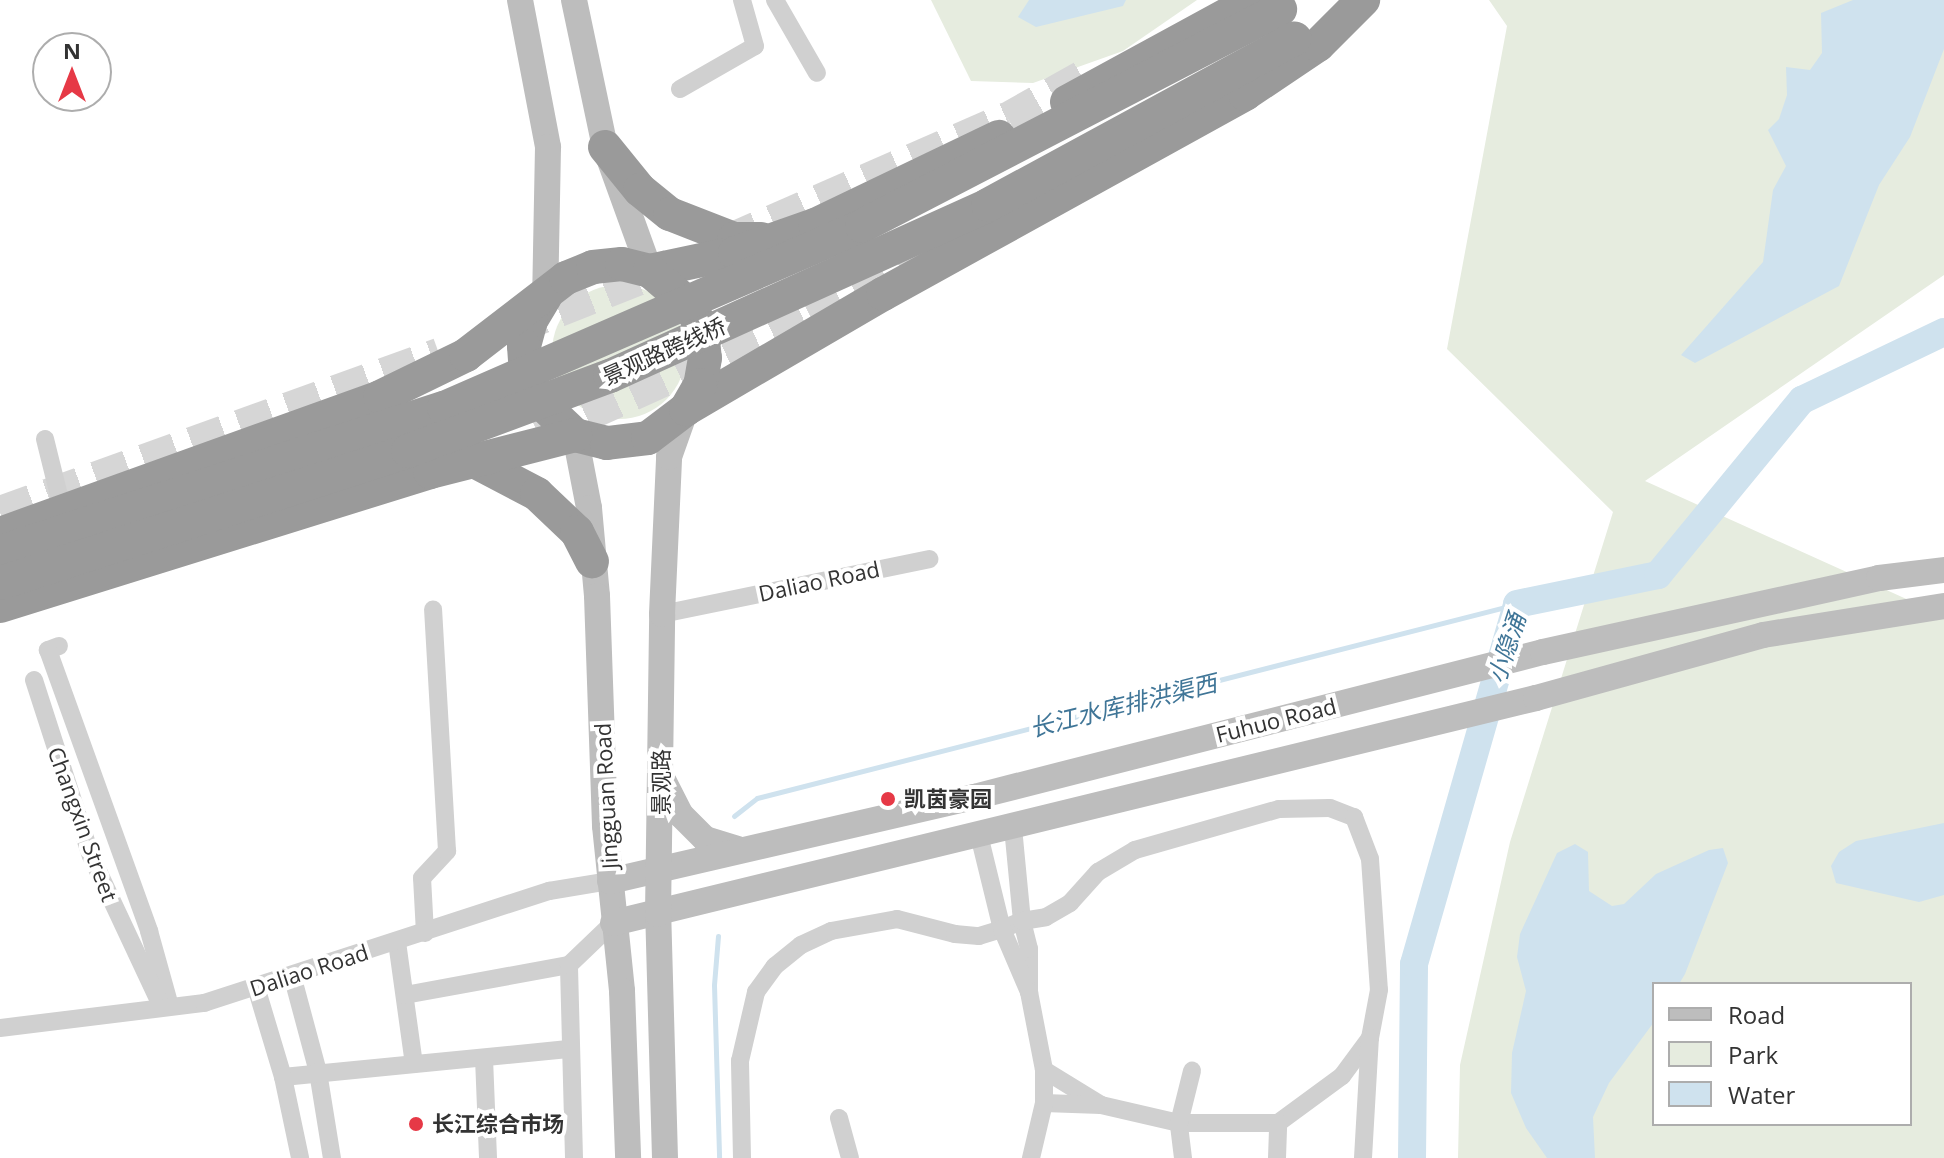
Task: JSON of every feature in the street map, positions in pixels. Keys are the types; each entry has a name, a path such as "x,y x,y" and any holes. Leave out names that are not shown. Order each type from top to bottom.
{"highway":[{"path":"650,271 773,239 1281,12 1352,0"},
{"path":"0,606 430,472 575,435 625,443 659,432 686,409 1245,94 1318,45 1363,0"},
{"name":"景观路跨线桥","path":"0,552 444,408 862,226 1281,12"},
{"name":"景观路跨线桥","path":"0,583 408,451 610,376 988,205 1281,12"},
{"path":"605,147 640,190 695,227 734,239 773,239"},
{"path":"0,534 380,397 466,355 566,278 593,267 622,264 650,271 691,306 702,331 705,358 700,385 686,409"},
{"path":"545,297 524,346 526,373 544,409 575,435"},
{"path":"380,397 440,388 472,414 474,441 430,472"},
{"path":"474,461 537,494 577,532 592,561"}],"street":[{"path":"520,0 548,147 545,297"},
{"path":"574,0 605,147 650,271"},
{"path":"680,89 755,46 742,0"},
{"path":"775,0 817,73"},
{"name":"景观路","path":"665,1158 658,914 662,614 669,457 686,409"},
{"name":"Jingguan Road","path":"575,435 589,508 610,881 622,991 628,1158"},
{"path":"45,439 63,512"},
{"name":"Daliao Road","path":"662,614 929,559"},
{"name":"Fuhuo Road","path":"610,881 1543,652 1879,578 1944,570"},
{"name":"Fuhuo Road","path":"613,923 1536,698 1763,635 1944,606"},
{"path":"425,933 422,878 447,851 433,609"},
{"path":"59,646 48,650 149,931 165,1006"},
{"name":"Changxin Street","path":"34,680 91,856 165,1006"},
{"path":"661,776 681,815 705,839 743,850"},
{"path":"742,1158 740,1061 745,1028 756,992 775,966 831,931 867,922 897,919 955,934 979,936 1022,921 1046,917 1070,903 1098,872 1135,850 1279,809 1330,808 1354,817 1370,859 1379,990 1370,1038 1363,1158"},
{"path":"1013,827 1022,921 1029,949 1029,992 1044,1070 1044,1103 1031,1158"},
{"path":"979,835 1002,929 1029,992"},
{"name":"Daliao Road","path":"0,1028 204,1003 549,891 610,881"},
{"path":"405,995 569,965 613,923"},
{"path":"397,942 414,1064"},
{"path":"569,965 574,1158"},
{"path":"292,975 318,1072 332,1158"},
{"path":"256,987 283,1077 300,1158"},
{"path":"1044,1103 1101,1105 1179,1123 1278,1123 1342,1076 1370,1038"},
{"path":"283,1077 571,1049"},
{"path":"484,1058 488,1158"},
{"path":"1044,1070 1101,1105"},
{"path":"1183,1158 1179,1123 1192,1071"},
{"path":"839,1118 850,1158"},
{"path":"1277,1158 1278,1123"}],"green space":[{"path":"931,0 1197,0 1123,51 1033,83 971,81"},
{"path":"1489,0 1944,0 1944,275 1645,481 1944,616 1944,1158 1458,1158 1460,1065 1510,842 1613,512 1447,349 1507,26"},
{"path":"619,285 645,290 667,304 681,326 686,352 681,378 667,400 645,414 619,419 593,414 571,400 557,378 552,352 557,326 571,304 593,290"}],"water":[{"path":"1029,0 1126,0 1123,6 1036,27 1018,17"},
{"path":"1853,0 1944,0 1944,49 1910,137 1879,185 1839,286 1695,363 1681,355 1763,262 1773,190 1786,166 1768,130 1779,119 1787,95 1786,67 1810,70 1822,53 1821,13"},
{"path":"1944,823 1944,895 1919,902 1836,883 1831,866 1839,852 1856,841"},
{"path":"1575,844 1588,852 1589,891 1612,906 1624,904 1656,874 1709,850 1723,848 1728,863 1680,982 1652,982 1652,1025 1609,1083 1593,1117 1595,1158 1547,1158 1526,1128 1511,1093 1512,1053 1526,991 1517,957 1520,934 1557,853"}],"waterway":[{"name":"小隐涌","path":"1412,1158 1414,964 1517,604 1658,575 1802,400 1944,332"},
{"name":"长江水库排洪渠西","path":"734,816 757,798 1517,604"},
{"name":"长江水库排洪渠西","path":"718,936 714,985 719,1158"}],"tunnel":[{"path":"726,242 1008,119 1092,72"},
{"path":"539,436 809,314 932,249"},
{"path":"511,329 670,266"},
{"path":"0,513 439,355"}],"place":[{"name":"凯茵豪园","path":"888,799"},
{"name":"长江综合市场","path":"416,1124"}]}
